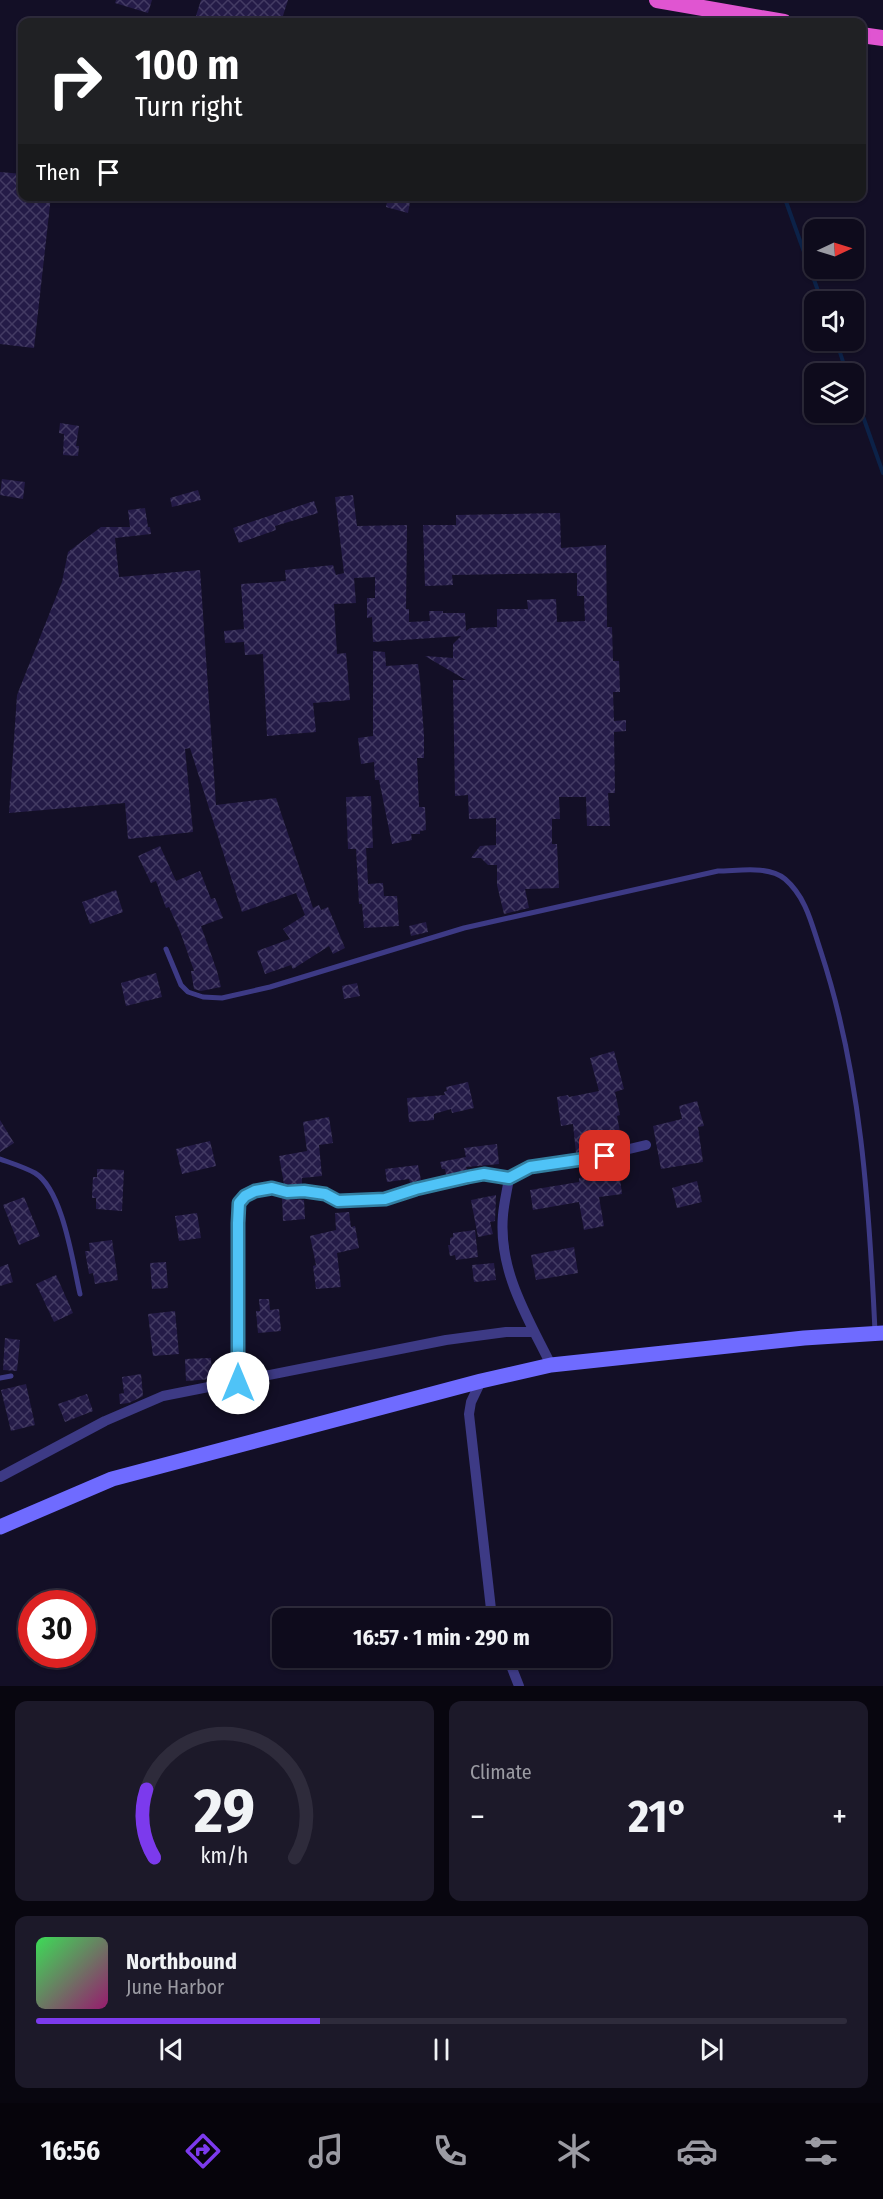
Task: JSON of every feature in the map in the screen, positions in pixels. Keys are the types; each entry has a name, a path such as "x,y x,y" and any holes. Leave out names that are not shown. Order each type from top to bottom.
{"highway":[{"path":"657,0 761,18"},
{"path":"866,36 883,38"}],"main road":[{"path":"0,1527 112,1479 551,1365 804,1338 879,1333"}],"street":[{"path":"238,1383 238,1223 239,1203 245,1196 255,1191 272,1188 287,1192 325,1194 338,1201 385,1199 416,1189 484,1174 509,1178 530,1167 561,1161 583,1160 646,1145"},
{"path":"509,1178 502,1217 505,1257 512,1286 551,1365"},
{"path":"0,1477 105,1421 163,1396 238,1383 446,1340 506,1332 534,1332"},
{"path":"481,1382 471,1402 469,1414 491,1608"},
{"path":"512,1668 519,1686"}],"lane":[{"path":"166,949 181,985 188,992 203,997 222,998 270,987 464,928 718,871 761,870 784,878 804,902 835,995 857,1106 871,1231 879,1333"},
{"path":"0,1159 37,1174 54,1197 65,1227 80,1294"},
{"path":"0,1378 11,1376"}],"building":[{"path":"116,0 152,0 148,13 115,3"},
{"path":"201,0 288,0 282,18 195,18"},
{"path":"0,172 18,174 18,201 50,201 34,348 0,344"},
{"path":"387,201 410,202 408,213 386,207"},
{"path":"60,423 79,426 76,446 79,446 78,456 63,455 64,434 59,433"},
{"path":"2,479 25,482 23,499 0,495"},
{"path":"198,490 201,500 172,507 170,498"},
{"path":"353,495 357,526 407,525 406,609 409,609 409,622 430,621 429,611 443,611 443,613 465,613 466,631 470,628 497,627 497,609 528,609 527,600 556,599 557,622 585,621 584,596 577,596 577,573 452,575 453,585 425,586 423,525 456,525 456,515 560,513 561,548 606,545 607,627 612,627 613,661 619,661 620,692 613,692 614,721 626,720 626,731 614,732 615,793 608,793 610,826 587,826 586,797 559,797 560,819 552,819 552,844 557,844 559,888 525,889 529,908 504,914 497,885 497,865 488,865 481,858 471,858 480,846 496,845 496,818 469,819 468,795 455,796 453,680 466,680 425,656 453,658 453,644 461,636 373,642 372,617 367,618 367,598 375,598 375,577 354,578 356,603 334,604 337,654 346,653 350,700 313,703 316,732 267,736 263,654 245,655 244,642 225,643 224,631 244,629 241,584 286,581 285,570 333,565 336,575 344,573 335,497"},
{"path":"314,501 318,513 275,526 276,530 239,543 233,528"},
{"path":"145,508 151,534 115,538 119,577 200,570 216,805 276,798 313,908 319,905 321,910 328,907 345,948 333,954 329,946 293,969 291,965 265,974 257,951 290,939 283,929 305,915 296,893 242,912 190,748 185,749 193,832 128,839 125,803 9,813 17,695 62,582 68,552 101,527 130,527 128,510"},
{"path":"373,651 385,652 386,666 418,664 420,680 424,758 417,758 419,807 425,807 426,830 420,831 420,834 411,834 412,840 392,844 379,780 375,780 374,762 361,764 358,738 373,736"},
{"path":"371,796 373,848 366,848 368,884 383,883 384,896 397,896 399,926 364,928 362,904 359,904 356,849 348,849 346,797"},
{"path":"160,846 176,881 200,871 211,899 215,898 223,918 201,926 221,987 201,991 194,989 191,971 194,971 181,934 169,907 166,908 156,881 151,883 138,856"},
{"path":"116,890 123,912 90,924 82,902"},
{"path":"426,922 428,932 411,936 409,926"},
{"path":"156,973 162,997 126,1006 121,983"},
{"path":"357,983 360,996 344,999 342,986"},
{"path":"614,1051 624,1089 615,1092 620,1115 617,1116 622,1143 576,1153 573,1124 561,1126 557,1097 599,1091 590,1058"},
{"path":"468,1082 474,1108 452,1113 451,1109 434,1114 434,1120 409,1122 407,1098 445,1095 446,1087"},
{"path":"697,1101 704,1126 698,1127 703,1162 661,1169 653,1126 682,1119 679,1106"},
{"path":"329,1117 333,1143 319,1145 322,1176 302,1178 302,1185 284,1184 279,1156 307,1151 303,1122"},
{"path":"0,1120 14,1143 0,1152"},
{"path":"210,1141 216,1166 182,1174 176,1149"},
{"path":"497,1144 499,1164 466,1167 467,1170 446,1175 445,1169 442,1169 440,1162 466,1157 464,1148"},
{"path":"418,1165 421,1180 410,1183 409,1179 387,1182 385,1169"},
{"path":"97,1169 124,1170 122,1211 96,1209 96,1198 92,1198 93,1177 97,1177"},
{"path":"619,1171 622,1194 599,1197 604,1226 584,1230 579,1202 533,1210 530,1190 579,1182 579,1178"},
{"path":"697,1181 702,1202 677,1208 672,1188"},
{"path":"496,1195 495,1221 490,1222 493,1234 478,1237 471,1200"},
{"path":"24,1197 40,1236 19,1245 3,1205"},
{"path":"282,1198 304,1200 305,1219 283,1221"},
{"path":"349,1212 351,1227 355,1226 359,1248 337,1253 341,1287 316,1289 313,1266 316,1265 310,1236 336,1230 335,1213"},
{"path":"197,1213 201,1238 179,1241 175,1216"},
{"path":"475,1230 478,1257 456,1260 455,1255 450,1256 448,1245 450,1245 453,1233"},
{"path":"112,1240 118,1280 95,1284 93,1273 89,1274 85,1251 90,1251 89,1243"},
{"path":"574,1247 578,1273 536,1280 531,1255"},
{"path":"166,1262 168,1288 152,1289 150,1263"},
{"path":"494,1263 496,1280 474,1282 472,1265"},
{"path":"8,1264 13,1282 0,1286 0,1267"},
{"path":"56,1275 73,1313 54,1322 36,1284"},
{"path":"259,1299 269,1299 270,1310 279,1309 281,1331 258,1333 256,1311 260,1311"},
{"path":"175,1311 179,1354 153,1356 148,1314"},
{"path":"5,1338 20,1340 17,1371 3,1370"},
{"path":"211,1358 212,1379 186,1381 185,1359"},
{"path":"141,1374 143,1396 129,1403 120,1404 119,1394 124,1393 122,1377"},
{"path":"26,1384 35,1425 11,1431 1,1390"},
{"path":"87,1394 93,1411 65,1422 58,1404"}],"waterway":[{"path":"786,201 818,291"},
{"path":"840,351 843,363"},
{"path":"864,419 883,473"}],"route":[{"path":"238,1383 238,1223 239,1203 245,1196 255,1191 272,1188 287,1192 304,1191 325,1194 338,1201 385,1199 468,1177 484,1174 509,1178 530,1167 605,1156"}]}
